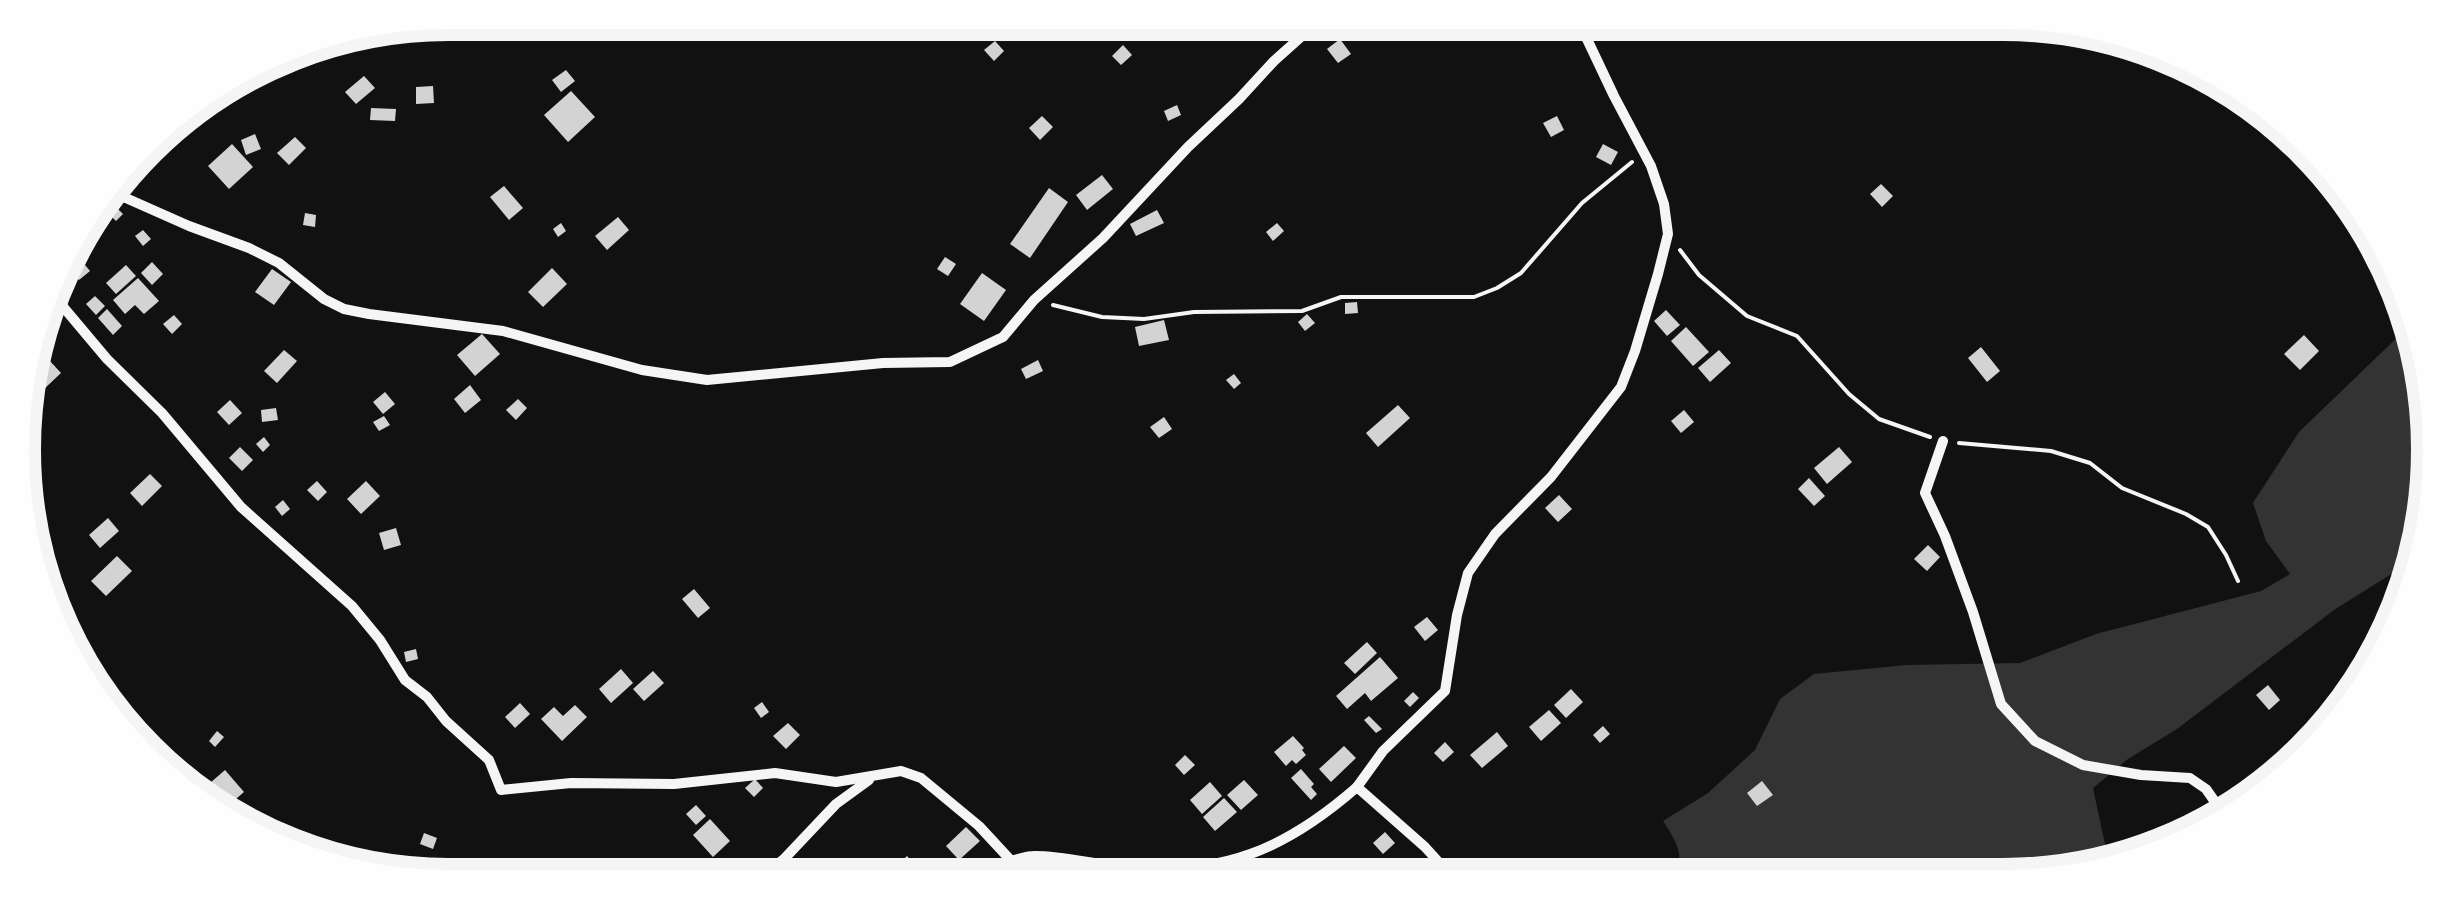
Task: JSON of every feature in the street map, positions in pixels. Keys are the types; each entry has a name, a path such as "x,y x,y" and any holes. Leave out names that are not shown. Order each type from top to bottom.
{"street":[{"path":"122,196 279,263 344,309 503,331 642,370 708,380 950,362 1003,337 1034,300 1103,238 1188,147 1303,35"},
{"path":"1214,864 1264,850 1331,810 1358,787 1383,750 1444,691 1468,572 1495,534 1551,478 1620,387 1635,351 1668,234 1664,204 1644,153 1586,35"},
{"path":"61,305 107,359 162,413 241,507 352,606 406,680 490,760 501,790 571,783 674,784 775,773 836,782 902,770 921,778 980,826 1013,864"},
{"path":"1943,441 1925,493 1973,612 2001,704 2035,741 2083,765 2190,778 2216,804"},
{"path":"778,864 836,804 874,777"},
{"path":"1358,787 1440,864"},
{"path":"1010,861 1032,856 1095,864"}],"path":[{"path":"1034,300 1102,316 1144,319 1194,312 1302,311 1341,297 1474,297 1521,273 1582,203 1644,153"},
{"path":"1668,234 1699,275 1720,294 1747,316 1797,336 1848,394 1879,419 1943,441 2051,451 2090,463 2122,488 2208,527 2238,581"}],"shaded area":[{"path":"2401,334 2413,395 2417,450 2413,504 2399,569 2334,610 2093,788 2104,851 2002,864 1679,864 1675,842 1663,821 1708,793 1755,750 1780,699 1814,674 1906,665 2020,663 2096,634 2261,591 2290,574 2266,541 2253,503 2299,432"}],"building":[{"path":"1340,39 1351,54 1338,63 1327,49"},
{"path":"995,41 1004,51 994,61 984,50"},
{"path":"1123,45 1132,55 1121,65 1112,56"},
{"path":"566,70 575,81 561,92 552,80"},
{"path":"364,76 375,88 356,104 345,92"},
{"path":"433,86 434,103 416,104 416,87"},
{"path":"571,91 595,117 568,142 544,115"},
{"path":"1177,105 1181,115 1168,121 1164,111"},
{"path":"371,108 396,109 395,121 370,120"},
{"path":"1042,116 1053,127 1040,140 1029,128"},
{"path":"1557,116 1564,130 1551,137 1543,123"},
{"path":"255,134 261,149 246,155 241,140"},
{"path":"295,137 306,148 289,165 277,153"},
{"path":"232,144 253,167 229,189 208,166"},
{"path":"1603,144 1618,152 1611,165 1596,157"},
{"path":"1102,175 1113,189 1087,210 1076,195"},
{"path":"1881,184 1893,196 1882,207 1870,194"},
{"path":"504,186 523,208 509,220 490,197"},
{"path":"1049,188 1068,202 1030,258 1010,244"},
{"path":"113,208 123,214 116,221 109,214"},
{"path":"1157,210 1164,223 1136,236 1130,224"},
{"path":"305,213 316,215 315,227 303,225"},
{"path":"618,217 629,230 607,250 595,236"},
{"path":"561,223 566,231 558,237 553,229"},
{"path":"1277,223 1284,231 1273,241 1266,232"},
{"path":"143,230 151,239 143,246 135,236"},
{"path":"945,257 956,264 948,276 937,269"},
{"path":"81,260 90,271 79,280 74,275"},
{"path":"152,262 163,274 152,285 141,273"},
{"path":"126,265 136,276 116,294 106,283"},
{"path":"552,268 567,284 543,307 528,292"},
{"path":"272,269 291,282 274,305 255,292"},
{"path":"982,273 1006,290 984,321 960,304"},
{"path":"138,278 159,301 144,314 135,305 125,314 113,300"},
{"path":"95,296 105,306 96,315 86,304"},
{"path":"1357,302 1358,313 1345,314 1345,303"},
{"path":"107,309 122,326 113,335 98,318"},
{"path":"1666,310 1680,325 1667,336 1654,321"},
{"path":"1307,314 1315,323 1305,331 1298,322"},
{"path":"174,315 182,324 172,334 163,324"},
{"path":"1164,320 1169,340 1139,346 1135,327"},
{"path":"1686,327 1709,352 1693,366 1671,341"},
{"path":"482,334 500,354 475,376 457,355"},
{"path":"2304,335 2319,351 2300,370 2284,354"},
{"path":"1981,347 2000,371 1987,382 1968,358"},
{"path":"284,350 297,361 277,383 264,371"},
{"path":"1719,350 1731,363 1710,382 1698,368"},
{"path":"46,357 61,373 40,389"},
{"path":"1038,360 1043,371 1026,379 1021,369"},
{"path":"1234,374 1241,383 1234,389 1226,380"},
{"path":"470,385 481,400 465,413 454,399"},
{"path":"385,392 395,404 383,414 373,402"},
{"path":"518,399 527,408 516,420 506,410"},
{"path":"230,400 242,413 229,425 217,412"},
{"path":"1398,405 1410,418 1378,447 1366,433"},
{"path":"276,408 278,420 262,422 261,410"},
{"path":"1684,410 1694,422 1681,433 1671,421"},
{"path":"384,416 390,425 379,431 373,422"},
{"path":"1164,417 1172,429 1159,438 1150,427"},
{"path":"264,437 270,445 263,452 256,444"},
{"path":"240,447 253,460 242,471 229,458"},
{"path":"1839,447 1852,462 1827,484 1814,468"},
{"path":"150,474 162,486 142,506 130,493"},
{"path":"1809,478 1825,496 1814,506 1798,489"},
{"path":"317,481 327,492 318,501 307,490"},
{"path":"366,481 380,496 361,514 347,499"},
{"path":"1559,495 1572,509 1558,522 1545,508"},
{"path":"283,500 290,509 282,516 275,507"},
{"path":"108,518 119,531 100,548 89,535"},
{"path":"396,528 401,545 384,550 379,533"},
{"path":"1928,545 1940,557 1927,571 1914,559"},
{"path":"117,556 132,571 106,596 91,581"},
{"path":"694,589 710,608 698,618 682,599"},
{"path":"1427,617 1438,630 1425,641 1414,627"},
{"path":"1367,642 1377,653 1355,674 1344,663"},
{"path":"416,649 418,659 406,662 404,652"},
{"path":"1380,657 1398,678 1371,701 1365,693 1347,709 1336,696"},
{"path":"621,669 633,683 611,703 599,689"},
{"path":"653,671 664,683 644,701 633,689"},
{"path":"2268,685 2280,700 2269,710 2256,695"},
{"path":"1571,689 1583,702 1566,718 1554,705"},
{"path":"1413,692 1419,698 1410,707 1404,701"},
{"path":"762,702 769,712 761,718 754,708"},
{"path":"520,703 530,714 515,728 505,717"},
{"path":"575,705 587,717 562,741 541,719 554,707 563,716"},
{"path":"1549,710 1561,723 1541,741 1529,727"},
{"path":"1369,716 1382,729 1376,733 1364,720"},
{"path":"788,723 800,735 786,749 773,736"},
{"path":"1603,726 1610,734 1600,743 1593,735"},
{"path":"217,731 224,737 215,747 209,741"},
{"path":"1497,732 1508,746 1482,768 1470,755"},
{"path":"2300,734 2302,737 2291,747 2288,743"},
{"path":"1293,736 1306,755 1296,764 1292,760 1286,766 1274,752"},
{"path":"1445,742 1454,752 1443,762 1434,753"},
{"path":"1344,746 1356,758 1331,782 1319,769"},
{"path":"1185,755 1195,765 1184,775 1175,765"},
{"path":"1301,769 1314,784 1311,787 1317,794 1311,800 1291,778"},
{"path":"225,770 244,792 232,802 207,785"},
{"path":"755,779 763,788 754,797 745,788"},
{"path":"1244,780 1258,795 1241,810 1227,795"},
{"path":"1762,781 1773,795 1757,806 1747,793"},
{"path":"1210,782 1222,796 1202,814 1190,800"},
{"path":"1224,798 1237,812 1215,831 1203,817"},
{"path":"696,805 706,816 696,825 686,814"},
{"path":"710,819 730,841 713,857 693,835"},
{"path":"966,827 980,841 959,860 946,846"},
{"path":"1385,832 1395,843 1383,854 1373,843"},
{"path":"424,833 437,838 433,849 420,844"},
{"path":"907,856 914,864 898,864"}]}
